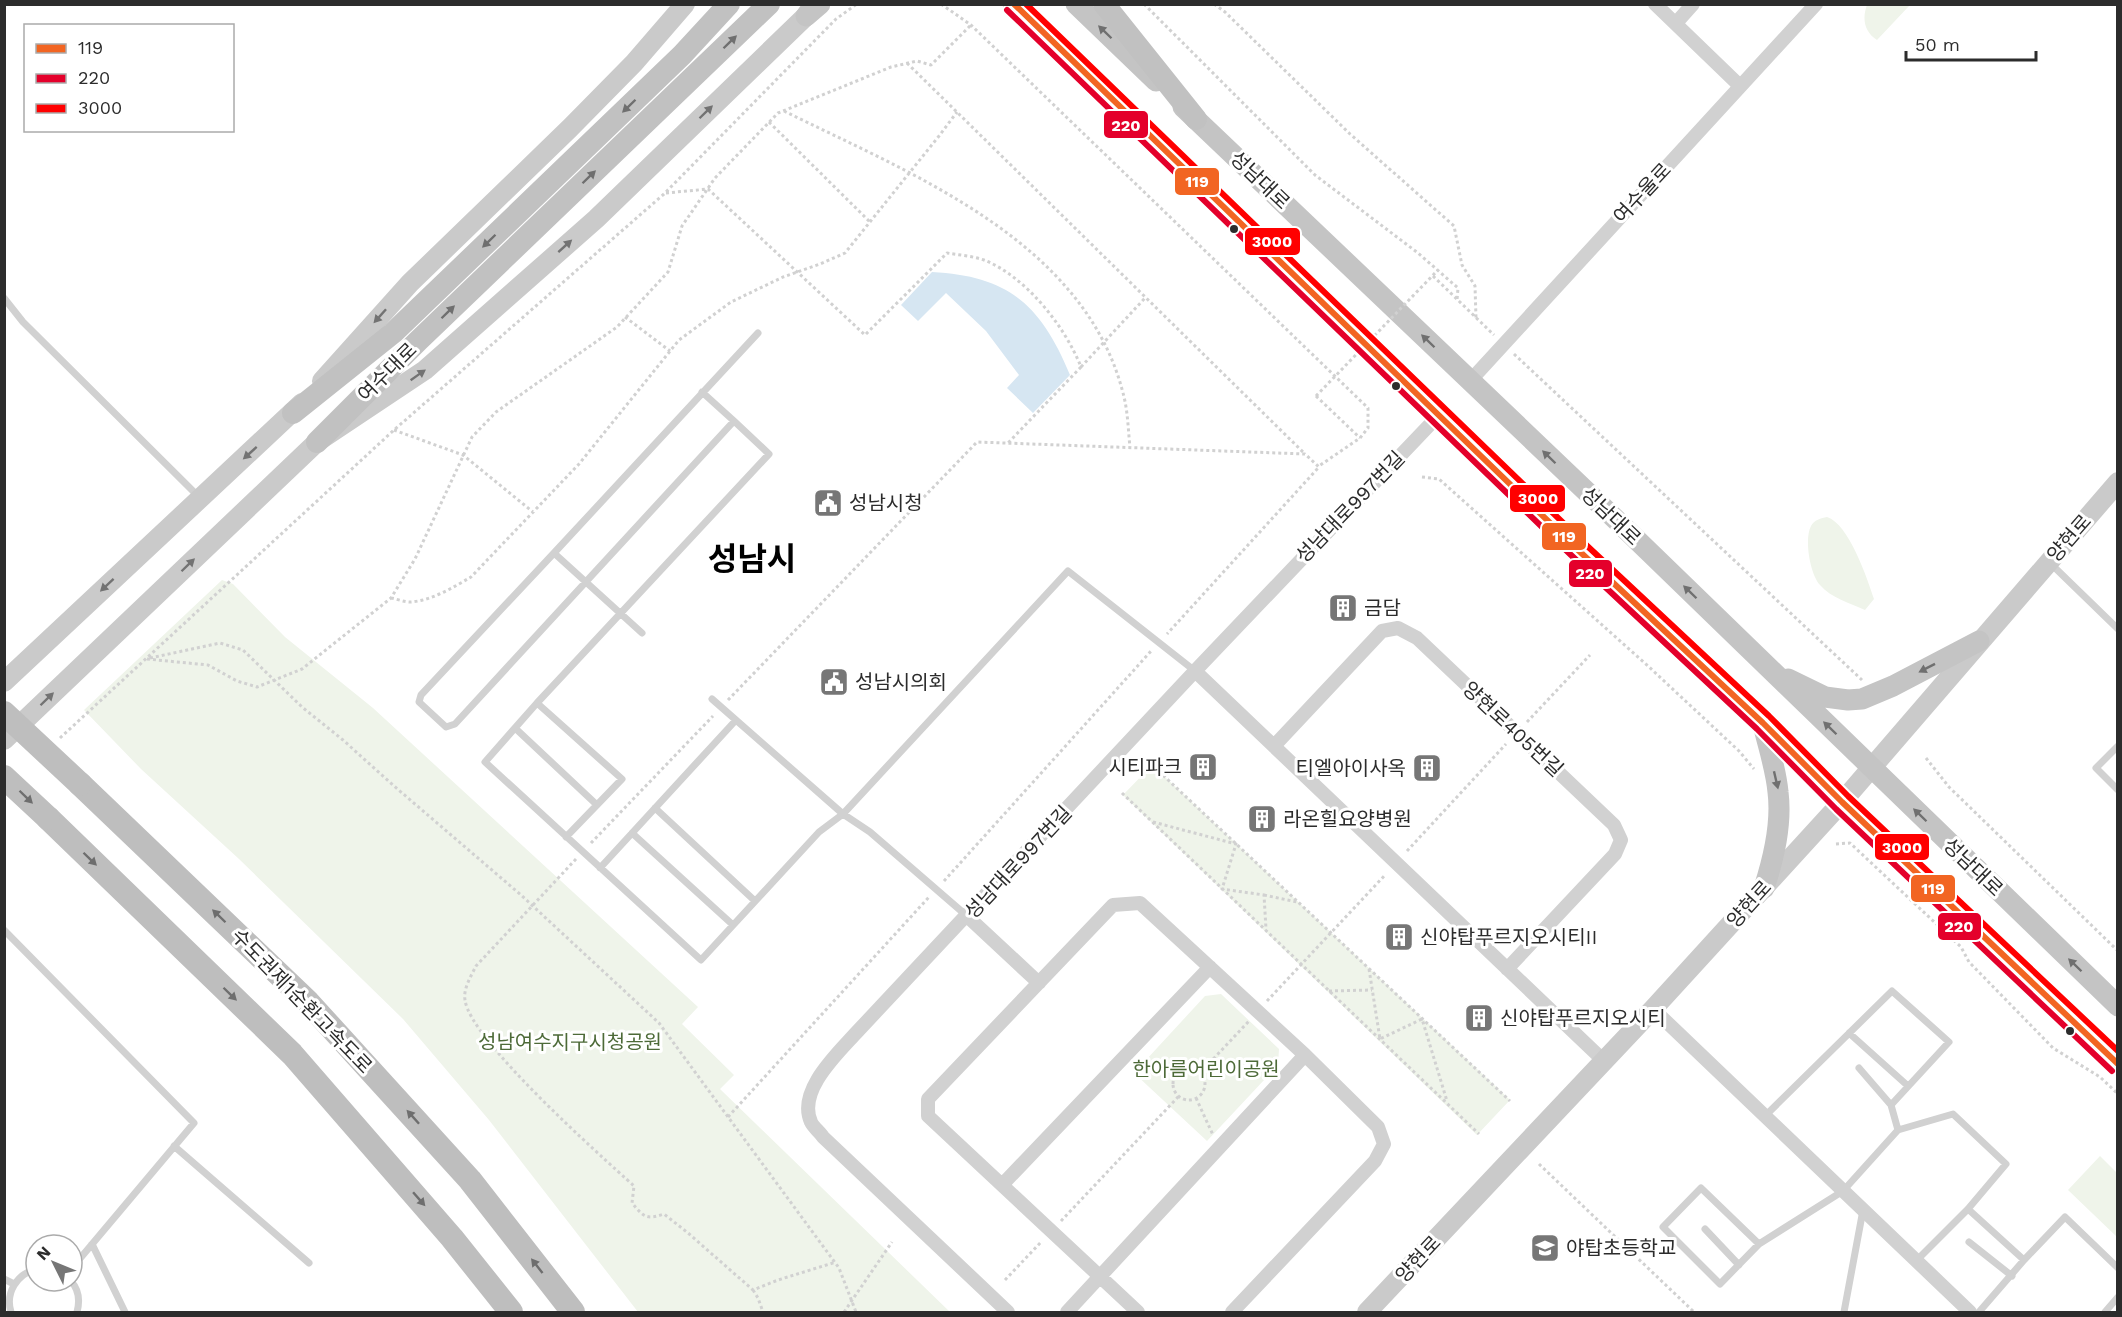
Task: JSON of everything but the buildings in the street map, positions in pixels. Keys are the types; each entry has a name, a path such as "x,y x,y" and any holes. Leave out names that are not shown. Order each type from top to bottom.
{"highway":[{"name":"여수대로","path":"293,413 393,333 682,55 729,4"},
{"name":"여수대로","path":"317,442 418,341 769,4"},
{"path":"1104,4 1196,119"},
{"name":"수도권제1순환고속도로","path":"4,713 308,1002 470,1179 573,1312"},
{"path":"4,777 292,1054 452,1238 511,1312"}],"main road":[{"path":"293,413 410,283 570,128 634,63 685,4"},
{"path":"1013,4 1577,549 1763,723 1842,802 2118,1064"},
{"name":"성남대로","path":"1076,4 2118,1006"},
{"path":"317,442 425,370 596,219 812,7"},
{"name":"여수대로","path":"4,682 293,413"},
{"name":"여수대로","path":"4,740 317,442"},
{"name":"양현로","path":"1367,1312 1653,1009 1872,769 1979,641 2118,482"},
{"path":"1772,671 1825,697 1862,699 1893,686 1979,641"},
{"path":"1763,723 1778,791 1779,811 1772,861 1764,888"}],"street":[{"path":"1655,4 1740,87"},
{"path":"1676,23 1694,4"},
{"name":"여수울로","path":"1470,381 1816,4"},
{"name":"성남대로997번길","path":"1008,1312 823,1137 811,1122 810,1095 832,1059 1195,671 1439,415"},
{"name":"양현로405번길","path":"1274,746 1382,631 1398,628 1417,638 1518,732 1614,825 1621,840 1614,854 1507,969"},
{"path":"1195,671 1604,1060"},
{"path":"1138,1312 928,1116 928,1099 1113,905 1140,903 1305,1055 1378,1127 1384,1144 1375,1161 1232,1312"},
{"path":"967,916 1038,982"},
{"path":"1002,1185 1210,967"},
{"path":"1653,1009 1970,1312"},
{"path":"1066,1312 1305,1055"}],"lane":[{"path":"4,298 23,322 200,498"},
{"path":"734,421 455,724 446,728 419,702 421,695 758,333"},
{"path":"702,392 769,454 485,762 701,960 819,832 843,814 1068,571 1195,671"},
{"path":"554,553 642,633"},
{"path":"2048,561 2118,629"},
{"path":"712,699 843,814 870,832 967,916"},
{"path":"537,703 622,779 566,837"},
{"path":"600,868 736,720"},
{"path":"515,728 597,805"},
{"path":"2118,746 2096,768 2118,790"},
{"path":"655,808 755,901"},
{"path":"632,832 733,925"},
{"path":"4,930 194,1123 84,1254"},
{"path":"1765,1116 1892,991 1949,1042 1891,1105"},
{"path":"1849,1033 1908,1086"},
{"path":"1859,1068 1891,1105 1898,1130"},
{"path":"1759,1244 1701,1188 1663,1227 1720,1284 1759,1244 1843,1191 1898,1130 1953,1114 2006,1164 1968,1209 1916,1261"},
{"path":"174,1146 309,1263"},
{"path":"1968,1209 2024,1260"},
{"path":"1844,1312 1863,1210"},
{"path":"1978,1312 2065,1218 2118,1268"},
{"path":"1705,1229 1739,1265"},
{"path":"1969,1242 2012,1276"},
{"path":"92,1244 125,1312"},
{"path":"11,1312 10,1295 14,1284 24,1274"},
{"path":"4,1279 14,1284"},
{"path":"77,1312 78,1293"},
{"path":"2106,1312 2118,1297"}],"path":[{"path":"53,745 394,430 664,194 836,19 857,4"},
{"path":"941,4 971,25 1368,408 1368,428 1360,438 1319,467"},
{"path":"1144,4 1315,175 1458,288 1457,300"},
{"path":"1214,4 1225,12 1350,134 1454,226 1462,265 1475,286 1476,318"},
{"path":"146,659 208,665 237,681 256,687 302,669 391,598 415,559 472,437 496,412 616,327 626,317 668,272 682,226 715,178 778,113 891,67 917,61 931,65 971,25"},
{"path":"907,63 1305,453"},
{"path":"784,111 909,173 974,211 1025,246 1065,284 1104,342 1123,393 1130,447"},
{"path":"391,598 409,602 425,598 450,590 471,577 579,464 679,340 730,302 845,253 957,112"},
{"path":"770,122 870,222"},
{"path":"664,194 708,189 865,335 947,254 983,260 1005,271 1042,305 1065,336 1081,367"},
{"path":"1360,438 1316,396 1438,270"},
{"path":"1433,276 1862,680"},
{"path":"1008,443 1146,298"},
{"path":"626,317 670,351"},
{"path":"394,430 463,455 533,512"},
{"path":"1422,477 1439,479 1673,689 1739,750 1754,769"},
{"path":"146,659 220,643 243,650 272,680 532,905 659,1023 836,1262 856,1312"},
{"path":"1201,1072 1590,655"},
{"path":"1926,758 1948,787 2118,951"},
{"path":"1150,763 1510,1101"},
{"path":"1122,793 1479,1134"},
{"path":"1152,822 1236,844"},
{"path":"1836,844 1850,843 1961,947 1969,962 2053,1048 2100,1077 2118,1094"},
{"path":"1222,889 1236,844"},
{"path":"1222,889 1299,903"},
{"path":"1264,895 1266,931"},
{"path":"532,905 477,966 468,982 464,998 468,1012 480,1031 566,1124 634,1186 632,1203 642,1215 652,1218 664,1214 688,1233 753,1290 763,1312"},
{"path":"1369,969 1380,1039"},
{"path":"1329,991 1372,990"},
{"path":"1380,1039 1422,1018"},
{"path":"1422,1018 1447,1103"},
{"path":"1124,1057 1175,1077"},
{"path":"1186,1068 1193,1068 1201,1072 1205,1086 1200,1095 1189,1100 1179,1096 1174,1088 1175,1077 1178,1073 1186,1068"},
{"path":"1005,1280 1179,1096"},
{"path":"1196,1098 1219,1148"},
{"path":"1539,1164 1694,1312"},
{"path":"844,1312 892,1242"},
{"path":"753,1290 836,1262"}],"green space":[{"path":"1867,4 1910,5 1877,40 1869,33 1865,24"},
{"path":"1827,517 1843,530 1862,566 1874,599 1865,610 1830,593 1820,585 1813,573 1808,547 1809,532 1814,522"},
{"name":"성남여수지구시청공원","path":"222,580 233,584 285,637 373,708 698,1007 682,1024 734,1075 720,1089 950,1312 638,1312 489,1120 403,1019 239,859 141,769 84,710"},
{"path":"1152,765 1510,1100 1477,1135 1123,795"},
{"name":"한아름어린이공원","path":"1221,994 1279,1049 1278,1065 1207,1141 1134,1073 1205,996"},
{"path":"2100,1156 2117,1173 2117,1237 2068,1190"}],"water":[{"path":"932,272 982,280 1002,288 1034,313 1047,330 1070,375 1033,413 1007,388 1019,375 986,331 946,293 918,321 901,305"}],"transit line":[{"name":"119","path":"1014,4 1577,549 1763,723 1842,802 2118,1064"},
{"name":"3000","path":"1026,4 1583,542 1769,716 1848,796 2118,1051"},
{"name":"220","path":"1007,10 1571,555 1757,729 1836,809 2112,1071"}],"place":[{"name":"성남시청","path":"828,503"},
{"name":"금담","path":"1343,608"},
{"name":"성남시의회","path":"834,682"},
{"name":"시티파크","path":"1203,767"},
{"name":"티엘아이사옥","path":"1427,768"},
{"name":"라온힐요양병원","path":"1262,819"},
{"name":"신야탑푸르지오시티II","path":"1399,937"},
{"name":"신야탑푸르지오시티","path":"1479,1018"},
{"name":"야탑초등학교","path":"1545,1248"}],"district":[{"name":"성남시","path":"752,559"}]}
